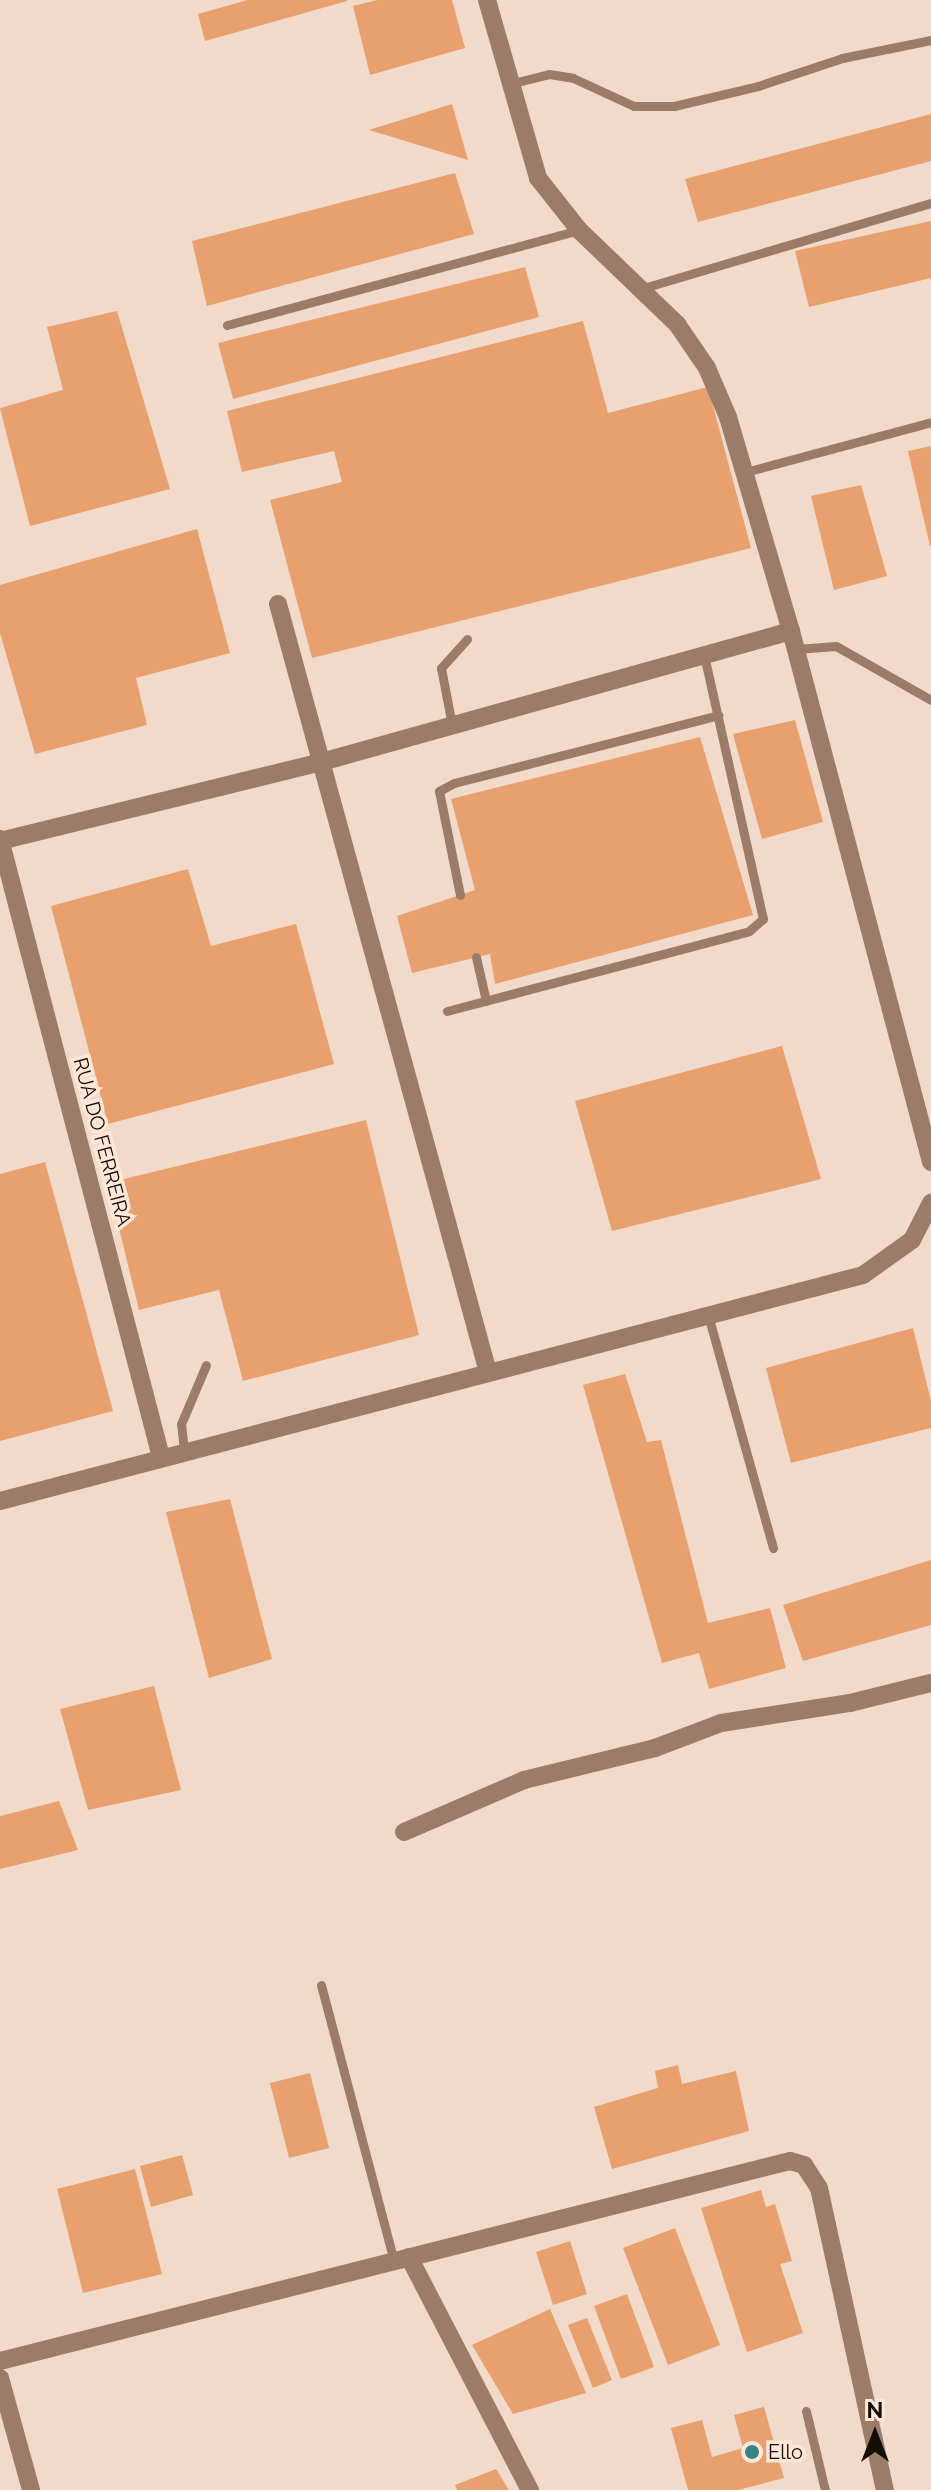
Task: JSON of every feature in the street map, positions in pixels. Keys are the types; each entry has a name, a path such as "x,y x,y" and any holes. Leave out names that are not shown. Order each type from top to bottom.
{"street":[{"path":"487,0 538,178 579,230 677,324 707,368 745,472 794,640 931,1162"},
{"path":"278,604 318,763 488,1372"},
{"path":"0,840 318,763 704,655 794,640"},
{"name":"RUA DO FERREIRA","path":"0,840 161,1457"},
{"path":"0,1501 863,1275 912,1240 931,1203"},
{"path":"404,1832 524,1780 655,1748 721,1723 850,1703 931,1683"},
{"path":"0,2361 775,2162 804,2165 819,2188 885,2490"},
{"path":"402,2259 530,2490"},
{"path":"0,2378 31,2490"}],"lane":[{"path":"509,84 549,74 573,78 634,106 674,106 758,86 842,58 931,40"},
{"path":"640,289 931,203"},
{"path":"227,325 579,230"},
{"path":"745,472 931,422"},
{"path":"452,725 441,668 467,639"},
{"path":"794,640 836,646 931,700"},
{"path":"447,1011 749,931 763,919 704,655"},
{"path":"460,895 439,791 454,783 718,715"},
{"path":"476,957 486,1001"},
{"path":"708,1315 773,1548"},
{"path":"184,1451 181,1424 206,1365"},
{"path":"321,1985 402,2259"},
{"path":"806,2411 825,2490"}],"building":[{"path":"248,0 347,1 205,41 198,14"},
{"path":"377,0 452,0 465,48 370,75 353,6"},
{"path":"452,104 468,160 369,130"},
{"path":"931,114 931,161 698,222 685,179"},
{"path":"455,173 474,234 207,306 192,241"},
{"path":"931,221 931,278 809,307 795,251"},
{"path":"525,267 539,317 233,399 218,343"},
{"path":"117,311 170,489 30,526 0,408 63,390 47,327"},
{"path":"583,321 608,413 708,387 751,548 312,658 270,500 342,482 334,451 242,472 227,411"},
{"path":"931,446 931,546 930,546 908,451"},
{"path":"861,485 887,576 834,590 811,496"},
{"path":"197,529 230,653 136,678 147,725 35,754 0,633 0,585"},
{"path":"795,720 823,822 762,839 733,734"},
{"path":"700,737 753,915 495,984 490,954 412,973 397,916 475,890 451,799"},
{"path":"188,869 211,946 296,924 334,1064 108,1124 51,906"},
{"path":"782,1046 821,1179 612,1231 575,1101"},
{"path":"366,1120 419,1335 243,1381 219,1290 139,1310 108,1183"},
{"path":"45,1162 113,1411 0,1441 0,1174"},
{"path":"913,1328 931,1401 931,1428 791,1463 766,1368"},
{"path":"625,1374 647,1442 661,1440 708,1623 770,1608 786,1668 709,1689 699,1653 662,1663 583,1385"},
{"path":"230,1499 272,1659 209,1678 166,1512"},
{"path":"931,1560 931,1625 803,1661 783,1605"},
{"path":"154,1686 181,1790 88,1810 60,1709"},
{"path":"59,1801 78,1850 0,1869 0,1816"},
{"path":"678,2065 682,2084 736,2071 749,2131 612,2169 594,2107 658,2088 655,2071"},
{"path":"310,2073 329,2148 289,2158 270,2083"},
{"path":"182,2155 193,2195 151,2207 140,2166"},
{"path":"135,2169 162,2274 83,2293 57,2189"},
{"path":"761,2190 766,2207 775,2204 792,2261 780,2264 803,2333 747,2352 701,2208"},
{"path":"675,2228 720,2345 668,2365 623,2248"},
{"path":"570,2241 587,2294 553,2305 536,2252"},
{"path":"627,2294 654,2367 621,2379 594,2306"},
{"path":"550,2309 586,2393 513,2414 472,2345"},
{"path":"587,2318 612,2380 593,2388 568,2325"},
{"name":"Ello","path":"764,2407 784,2478 738,2490 688,2490 671,2428 702,2420 712,2457 743,2448 734,2415"},
{"path":"496,2469 509,2490 457,2490 455,2485"}],"place":[{"name":"Ello","path":"752,2452"}]}
